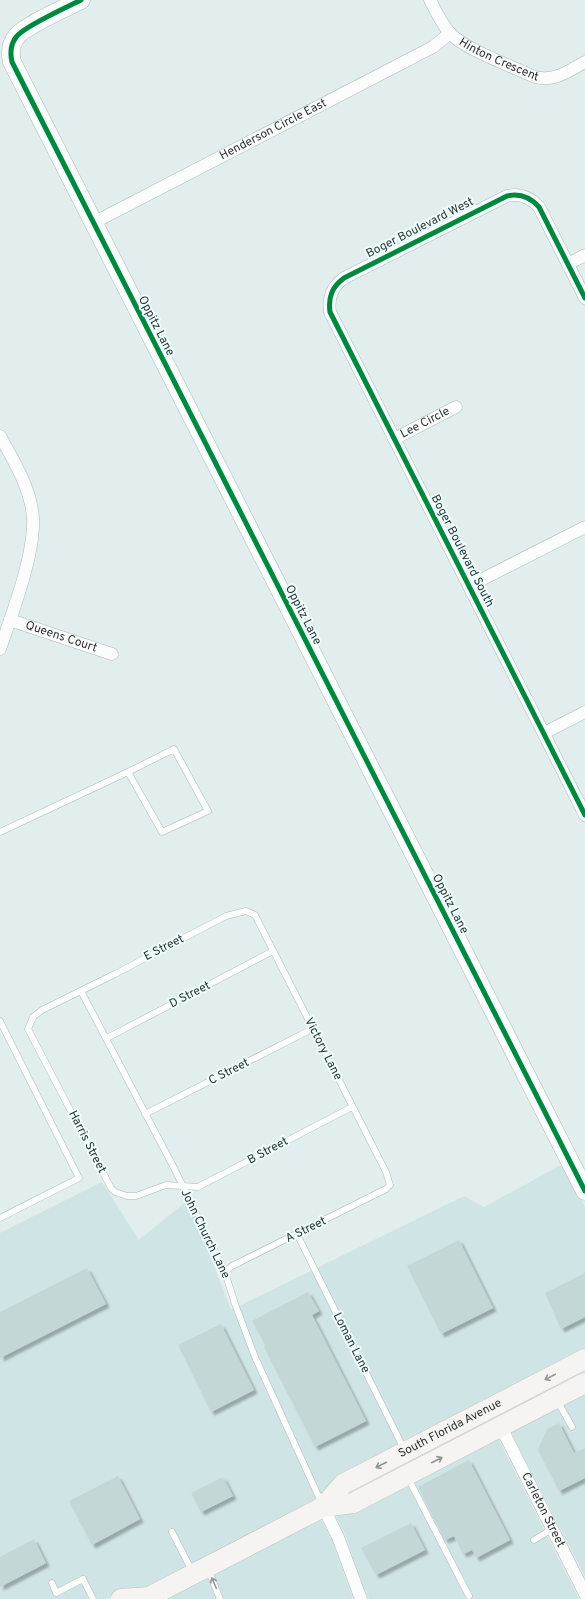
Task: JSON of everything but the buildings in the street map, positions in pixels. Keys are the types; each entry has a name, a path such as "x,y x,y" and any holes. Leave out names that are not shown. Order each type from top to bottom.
{"main road":[{"name":"South Florida Avenue","path":"323,1507 343,1484 585,1359"},
{"name":"South Florida Avenue","path":"121,1599 149,1598 323,1507 353,1503 585,1383"}],"street":[{"name":"Oppitz Lane","path":"81,0 22,30 17,36 10,52 12,62 107,252 585,1191"},
{"name":"Hinton Crescent","path":"430,0 441,22 450,34 464,44 535,77 545,79 563,74 585,62"},
{"name":"Henderson Circle East","path":"93,223 432,47 450,34"},
{"name":"Boger Boulevard West","path":"330,295 338,282 344,278 500,199 514,194 527,197 539,207 568,264"},
{"path":"585,255 568,264 585,298"},
{"name":"Boger Boulevard South","path":"330,295 330,312 585,815"},
{"name":"Lee Circle","path":"394,439 456,407"},
{"path":"0,436 22,478 33,518 28,561 0,649"},
{"path":"469,586 585,527"},
{"name":"Queens Court","path":"10,620 112,654"},
{"path":"544,733 585,712"},
{"name":"Carleton Street","path":"501,1427 585,1594"},
{"path":"323,1507 338,1537 361,1599"}],"lane":[{"path":"0,832 174,749 208,811 162,832 128,772"},
{"name":"E Street","path":"28,1029 33,1017 42,1010 226,916 246,911 249,912"},
{"name":"Victory Lane","path":"249,912 255,915 386,1172 390,1185 386,1189"},
{"name":"D Street","path":"106,1038 273,951"},
{"name":"John Church Lane","path":"81,991 191,1201 225,1272 235,1304 255,1357 323,1507"},
{"path":"0,1021 79,1178 0,1218"},
{"name":"Harris Street","path":"28,1029 111,1188 115,1192 127,1196 136,1196 166,1185 182,1186"},
{"name":"C Street","path":"145,1114 312,1029"},
{"name":"B Street","path":"182,1186 198,1187 352,1107"},
{"name":"A Street","path":"225,1272 232,1266 386,1189"},
{"name":"Loman Lane","path":"297,1234 405,1452"},
{"path":"557,1398 572,1427"},
{"path":"407,1476 469,1596"},
{"path":"534,1540 552,1529"},
{"path":"172,1532 220,1599"},
{"path":"52,1583 56,1593 83,1579 93,1599"}],"shaded area":[{"path":"563,1164 585,1207 585,1352 320,1501 150,1589 116,1594 107,1599 0,1599 0,1233 102,1182 139,1240 188,1200 231,1310 464,1196 484,1207"},
{"path":"585,1391 585,1577 510,1430"},
{"path":"497,1436 579,1599 369,1599 361,1581 345,1534 334,1513"},
{"path":"319,1516 332,1540 353,1599 159,1599"}],"cycle path":[{"path":"81,0 21,32 12,45 12,62 585,1191"},
{"path":"585,298 539,207 528,198 516,195 507,196 344,278 336,285 330,297 330,312 585,815"}]}
